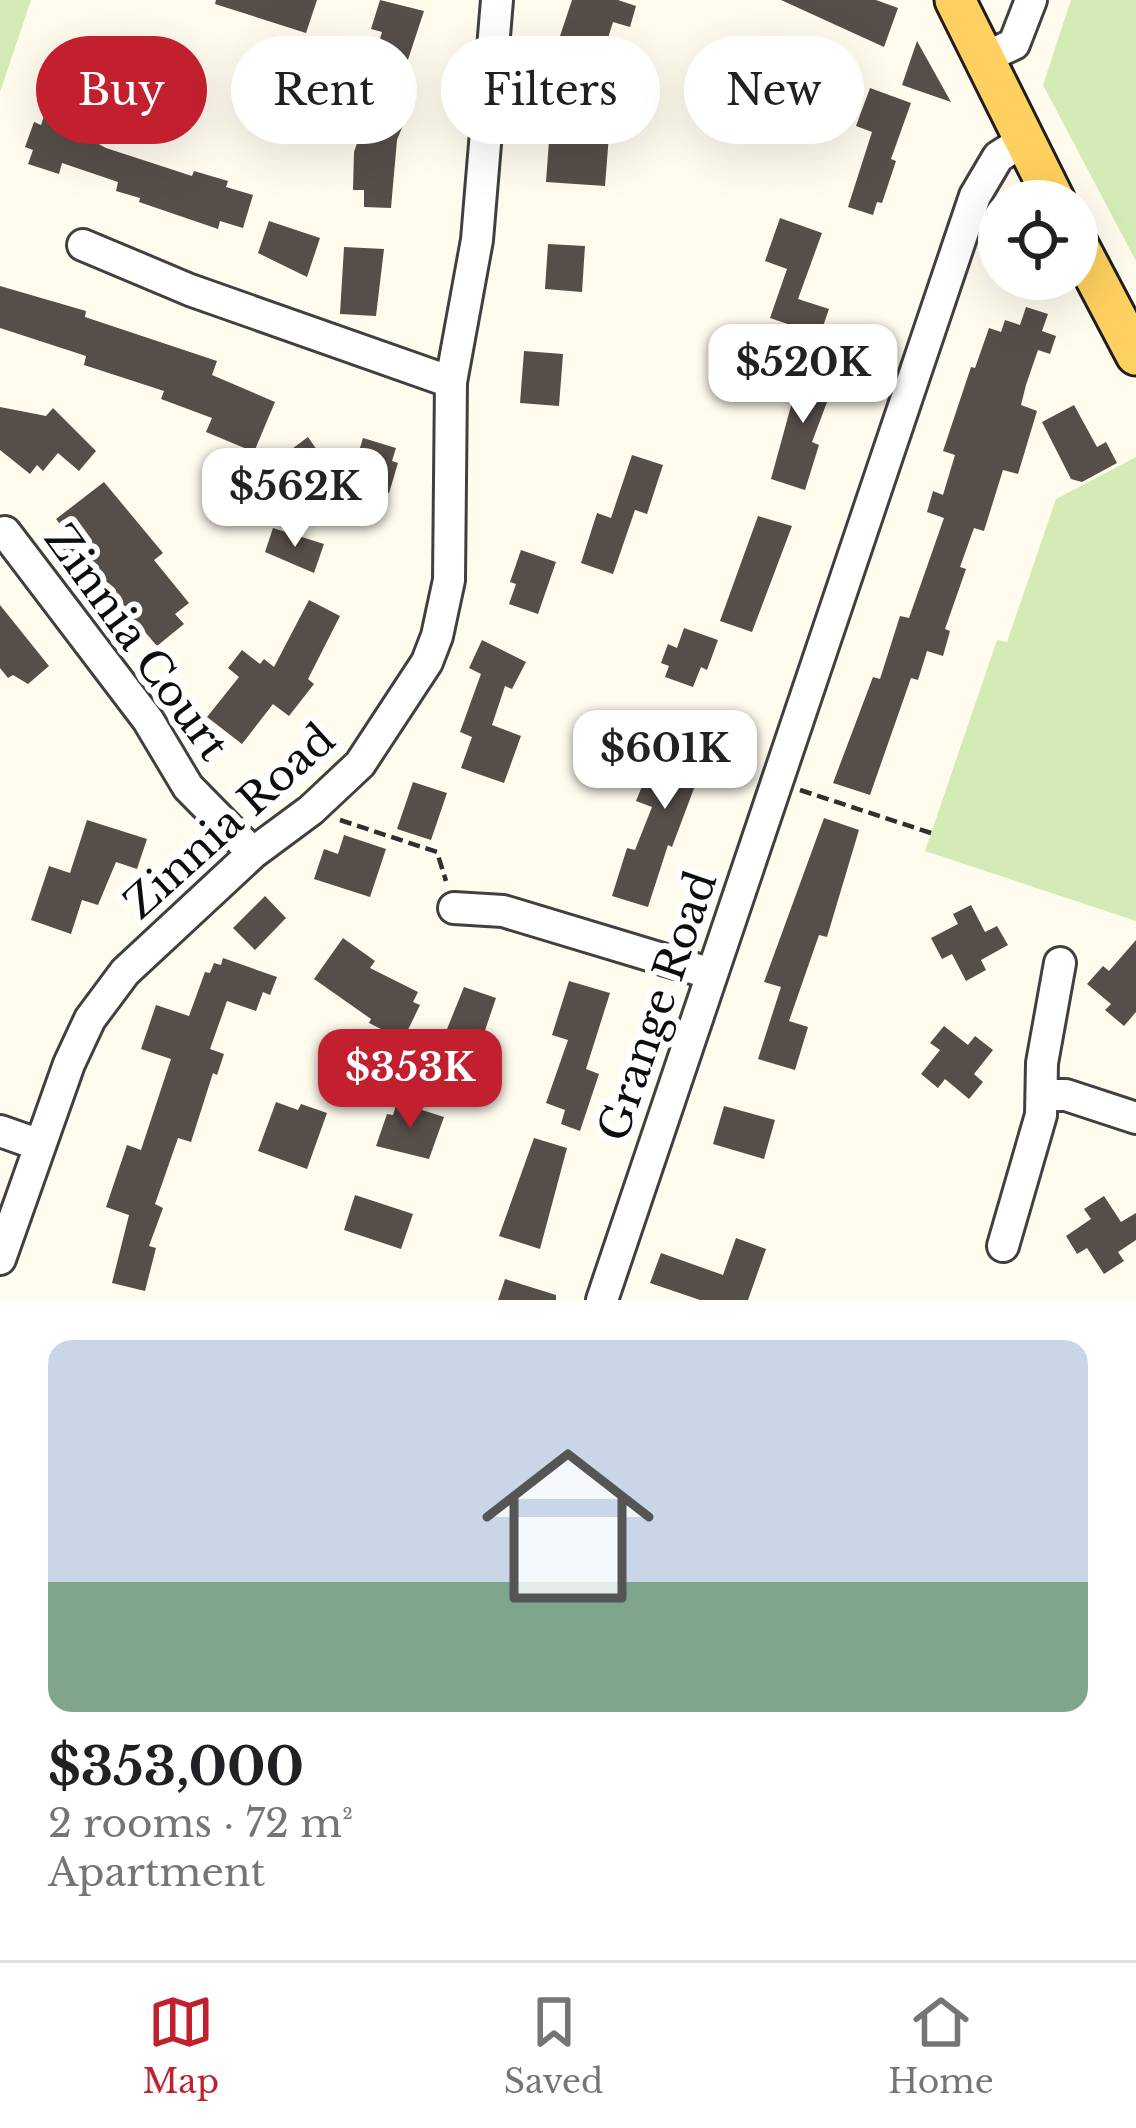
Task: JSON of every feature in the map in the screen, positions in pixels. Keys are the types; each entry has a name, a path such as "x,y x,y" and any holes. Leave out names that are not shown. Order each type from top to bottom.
{"main road":[{"path":"956,0 1044,180"},
{"path":"1098,283 1136,355"}],"street":[{"name":"Zinnia Road","path":"0,1259 91,1018 125,972 253,853 311,810 360,764 427,662 441,625 449,580 452,382 477,240 497,0"},
{"path":"984,58 1014,44 1031,0"},
{"name":"Grange Road","path":"602,1300 974,196 998,157 1023,141"},
{"path":"83,244 190,290 452,382"},
{"name":"Zinnia Court","path":"5,532 148,720 188,787 253,853"},
{"path":"454,908 503,911 712,974"},
{"path":"1003,1246 1041,1115 1042,1063 1060,963"},
{"path":"1042,1095 1066,1095 1136,1118"},
{"path":"0,1131 40,1144"}],"path":[{"path":"777,782 931,833"},
{"path":"311,810 437,852 454,908"}],"green space":[{"path":"0,0 31,0 0,92"},
{"path":"1071,0 1136,0 1136,261 1098,189 1098,180 1093,180 1043,85"},
{"path":"1136,457 1136,921 925,851 997,640 1007,642 1056,499"}],"building":[{"path":"216,0 317,0 306,33 215,4"},
{"path":"380,0 424,11 416,36 381,36 382,32 371,29"},
{"path":"572,0 618,0 636,6 630,27 613,22 609,36 560,36"},
{"path":"781,0 876,0 898,8 884,47"},
{"path":"917,41 951,102 902,85"},
{"path":"870,88 911,103 891,159 896,161 882,203 877,202 873,215 848,207 872,132 864,129"},
{"path":"34,122 36,144 99,144 192,176 194,171 228,181 226,187 253,195 243,228 220,221 218,229 139,202 140,198 116,191 118,182 62,163 59,174 28,164 33,150 25,147"},
{"path":"357,144 397,144 391,208 364,207 364,190 353,190"},
{"path":"549,144 608,144 605,186 546,182"},
{"path":"780,218 822,233 798,299 829,309 820,335 770,318 787,269 765,261"},
{"path":"269,221 320,238 307,277 258,253"},
{"path":"548,244 585,246 582,292 545,289"},
{"path":"344,247 384,249 376,316 340,314"},
{"path":"0,286 86,311 85,317 217,361 212,375 275,402 254,452 206,432 212,418 161,399 164,391 84,365 86,356 0,328"},
{"path":"1026,307 1048,314 1042,331 1056,336 1050,354 1038,350 1026,385 1021,405 1037,411 1018,474 1003,470 984,531 974,528 960,567 966,569 945,629 950,631 943,656 927,651 918,680 911,678 870,795 833,783 873,677 880,679 900,616 909,618 944,518 927,512 933,491 943,495 955,455 943,451 971,367 975,368 989,328 1001,332 1005,320 1020,325"},
{"path":"524,351 563,354 559,406 520,403"},
{"path":"803,362 838,373 812,442 819,445 805,490 771,479"},
{"path":"1074,405 1097,447 1106,442 1117,463 1082,482 1071,479 1042,422"},
{"path":"0,407 46,416 53,408 96,451 79,471 58,453 43,471 37,465 30,474 0,450"},
{"path":"308,437 326,463 291,489 273,463"},
{"path":"363,438 396,448 392,461 398,463 389,493 350,481"},
{"path":"632,455 663,465 647,514 635,510 613,574 581,563 597,513 611,518"},
{"path":"104,482 163,553 154,560 189,603 175,614 184,624 157,646 138,624 127,633 57,541 67,533 56,519"},
{"path":"758,516 792,526 752,632 720,621"},
{"path":"273,528 324,544 314,573 265,552"},
{"path":"521,550 556,562 538,614 509,604 516,584 510,582"},
{"path":"309,600 340,616 308,679 314,684 289,716 273,704 242,744 207,717 239,677 228,668 242,650 260,664 264,659 274,667"},
{"path":"0,605 49,666 28,684 13,675 8,678 0,668"},
{"path":"684,628 718,640 707,670 701,667 693,687 665,677 669,666 661,663 668,644 677,648"},
{"path":"482,640 526,662 512,689 505,686 492,725 521,736 504,783 461,768 472,737 460,732 481,674 469,668"},
{"path":"680,721 718,735 701,784 696,783 672,847 668,845 648,907 612,896 627,848 635,850 652,807 636,801 645,779 658,784"},
{"path":"413,782 447,793 431,840 397,829"},
{"path":"824,818 859,830 827,937 819,935 789,1021 808,1027 795,1070 758,1059 781,987 764,982"},
{"path":"87,820 147,839 137,869 116,862 98,905 82,900 71,934 31,920 49,866 70,873"},
{"path":"344,835 386,849 370,897 314,879 324,849 338,854"},
{"path":"265,896 286,918 255,950 233,928"},
{"path":"971,905 985,932 997,926 1008,945 981,960 986,970 966,981 952,954 942,959 931,938 958,924 953,914"},
{"path":"343,938 375,961 370,968 418,992 413,1002 420,1005 403,1040 369,1023 371,1019 314,979"},
{"path":"1136,940 1136,1012 1124,1026 1105,1010 1111,1004 1087,984 1103,966 1109,971"},
{"path":"223,958 277,977 270,995 263,992 256,1011 227,1001 210,1049 224,1054 217,1075 213,1073 191,1142 178,1138 155,1204 163,1208 149,1246 156,1248 145,1291 112,1283 129,1215 106,1207 127,1145 141,1150 171,1059 141,1049 156,1005 189,1016 205,972 210,973 214,963 221,965"},
{"path":"569,981 610,993 586,1069 599,1074 580,1131 561,1124 565,1110 546,1103 568,1040 552,1035"},
{"path":"464,987 496,998 478,1051 443,1039"},
{"path":"944,1026 968,1045 975,1036 993,1050 974,1074 983,1082 969,1099 945,1079 938,1088 921,1074 940,1050 930,1043"},
{"path":"276,1102 327,1113 307,1169 258,1151"},
{"path":"397,1102 444,1117 429,1159 376,1146 387,1114 393,1115"},
{"path":"724,1106 775,1120 764,1159 713,1144"},
{"path":"534,1138 567,1148 540,1249 499,1236"},
{"path":"355,1195 413,1214 401,1249 344,1230"},
{"path":"1104,1196 1121,1222 1136,1213 1136,1240 1118,1252 1124,1261 1104,1274 1087,1248 1077,1254 1066,1236 1091,1219 1084,1209"},
{"path":"736,1238 766,1249 748,1300 700,1300 650,1283 661,1253 723,1275"},
{"path":"505,1279 556,1295 556,1300 498,1300"}]}
